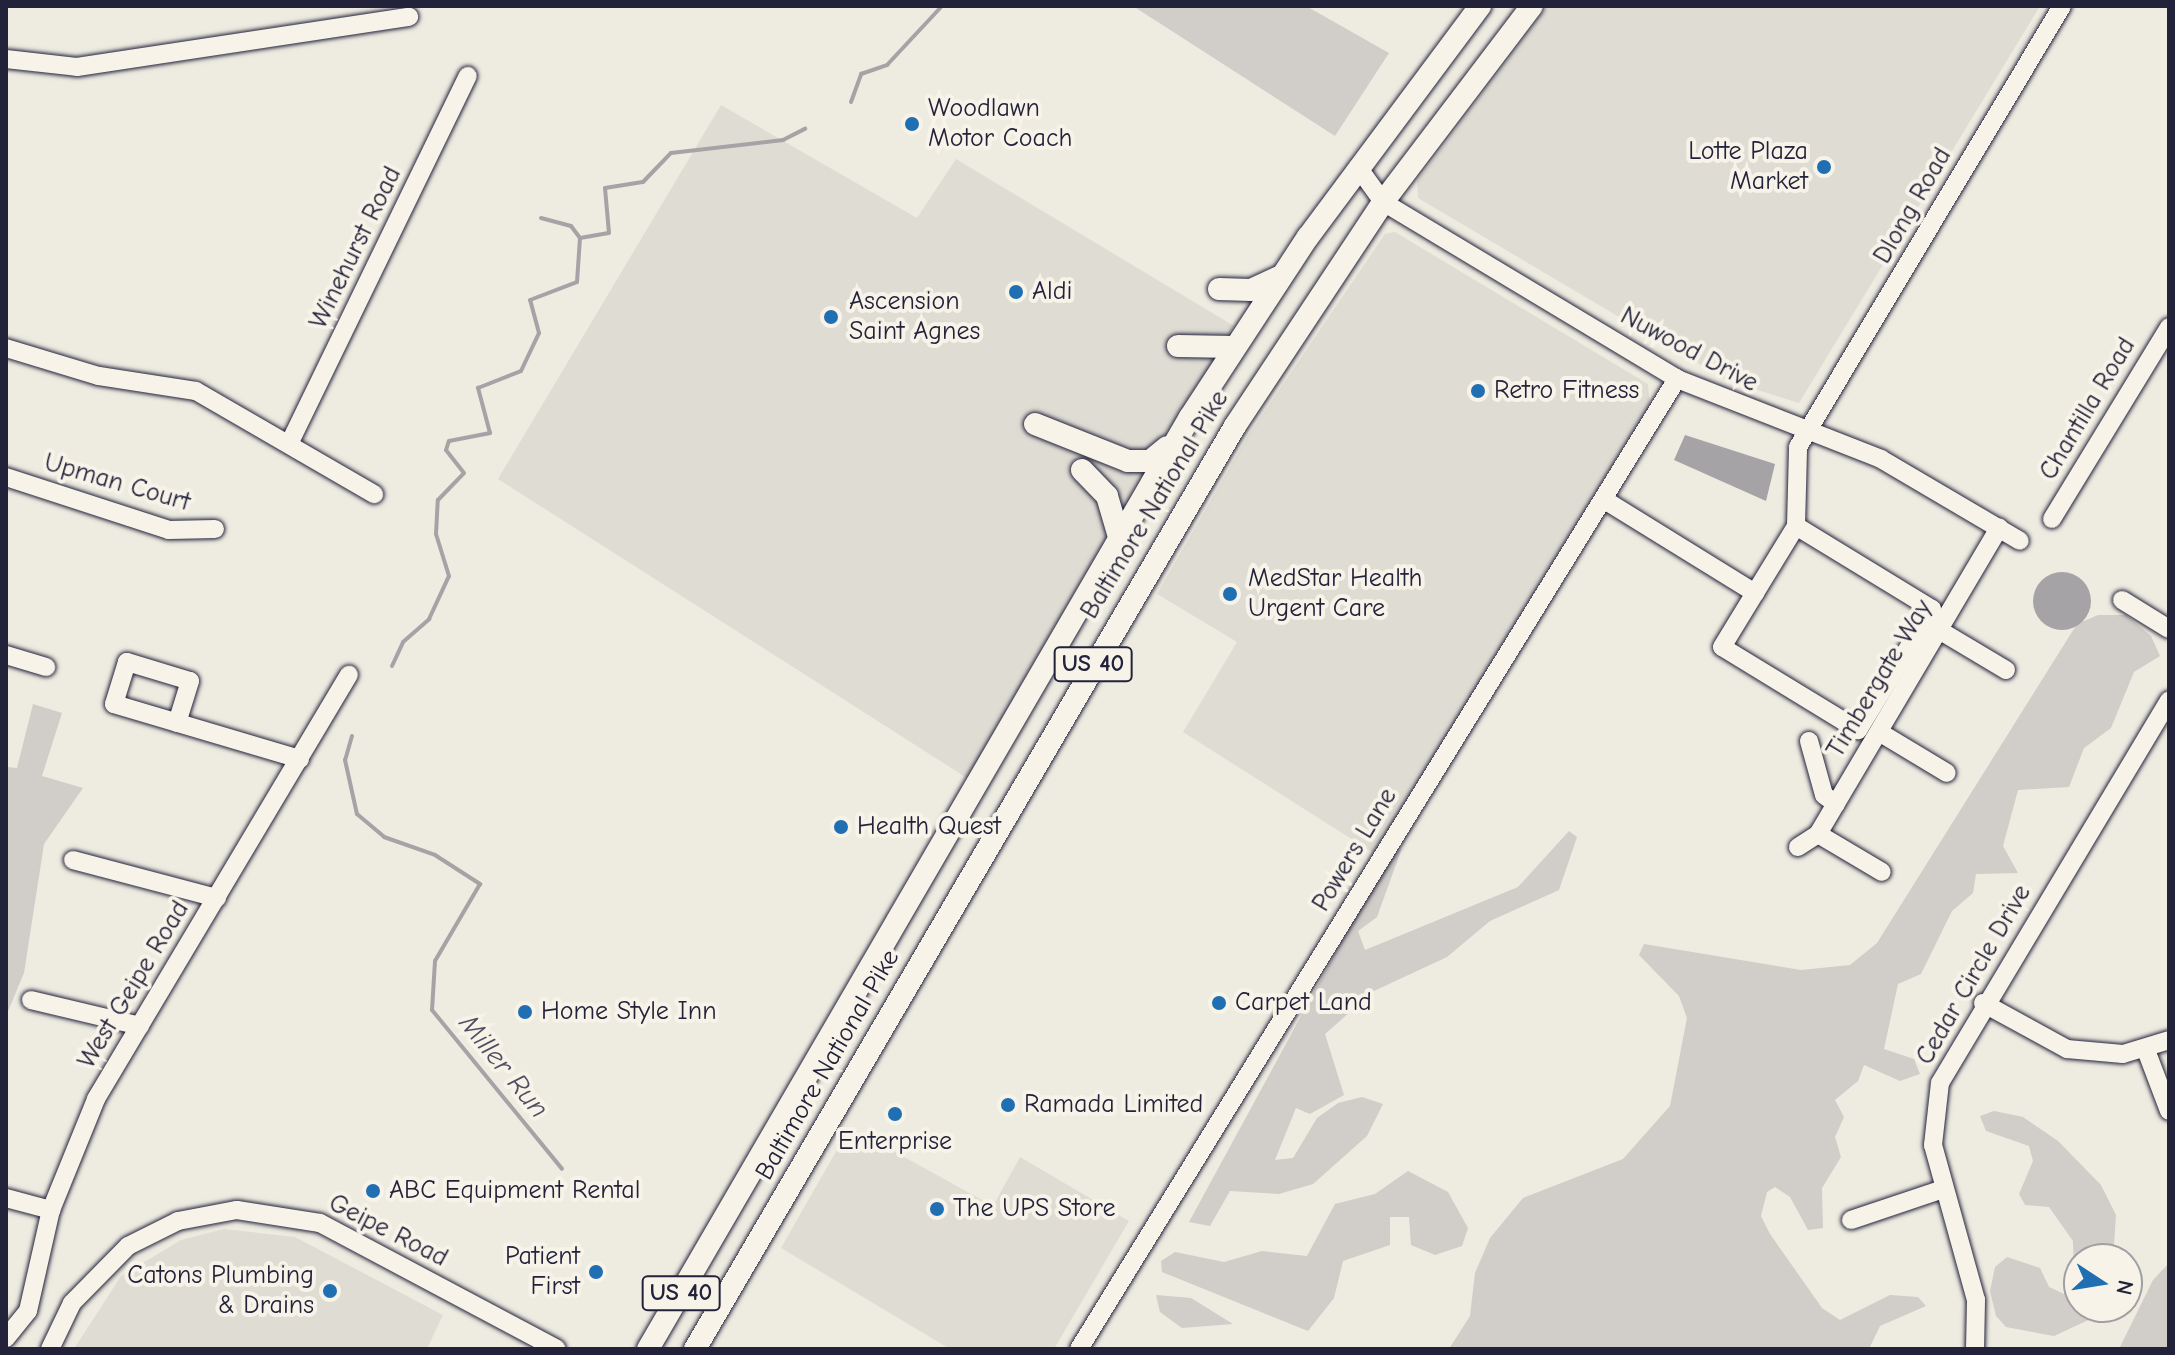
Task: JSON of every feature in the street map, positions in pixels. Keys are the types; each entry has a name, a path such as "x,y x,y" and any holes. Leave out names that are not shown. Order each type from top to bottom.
{"main road":[{"name":"Baltimore National Pike","path":"648,1349 1190,417 1358,167 1480,6"},
{"name":"Baltimore National Pike","path":"695,1349 1177,519 1383,202 1532,6"},
{"path":"1178,346 1240,339 1219,289 1251,290 1282,276"},
{"path":"1035,424 1140,462 1160,456 1190,417"},
{"path":"1082,470 1107,496 1119,537"}],"street":[{"name":"Dlong Road","path":"1796,526 1795,464 1806,431 2062,6"},
{"path":"6,59 77,67 356,14 409,17"},
{"name":"Winehurst Road","path":"290,442 468,76"},
{"name":"Nuwood Drive","path":"1358,167 1383,202 1677,379 1881,459 2020,541"},
{"name":"Chantilla Road","path":"2052,519 2169,327"},
{"path":"6,348 99,376 196,391 290,442 374,494"},
{"name":"Powers Lane","path":"1079,1349 1677,379"},
{"name":"Upman Court","path":"6,477 169,530 215,529"},
{"path":"1603,499 1755,593"},
{"path":"1796,526 1932,609 1858,730 1722,647 1755,593 1796,526"},
{"name":"Timbergate Way","path":"1798,847 1818,834 1999,528"},
{"path":"2122,600 2169,629"},
{"path":"1939,630 2006,670"},
{"path":"6,655 46,667"},
{"name":"West Geipe Road","path":"6,1338 28,1311 51,1210 96,1099 349,675"},
{"name":"Cedar Circle Drive","path":"1975,1349 1976,1300 1933,1145 1935,1102 1948,1063 2169,700"},
{"path":"177,723 300,759"},
{"path":"1879,732 1947,773"},
{"path":"1809,741 1824,795 1836,804"},
{"path":"1818,834 1882,872"},
{"path":"73,860 217,898"},
{"path":"31,1000 140,1026"},
{"path":"1983,1003 2067,1049 2146,1050 2169,1040"},
{"path":"2146,1050 2169,1111"},
{"path":"1851,1220 1943,1189"},
{"path":"6,1198 51,1210"},
{"name":"Geipe Road","path":"50,1349 72,1303 128,1246 178,1221 237,1210 320,1223 557,1349"}],"shaded area":[{"path":"1133,6 1306,6 1389,53 1335,136"},
{"path":"1548,6 2040,6 1799,403 1726,380 1418,198 1417,181"},
{"path":"721,105 917,218 956,159 1234,326 967,778 498,479"},
{"path":"1395,232 1648,384 1650,409 1375,854 1183,732 1237,642 1157,594 1248,436 1385,234"},
{"path":"1685,435 1775,464 1766,501 1674,460"},
{"path":"2062,572 2073,574 2082,581 2089,590 2089,612 2082,621 2073,628 2062,630 2051,628 2042,621 2035,612 2033,601 2035,590 2042,581 2051,574"},
{"path":"2098,615 2126,615 2151,636 2160,656 2134,672 2111,728 2084,748 2069,787 2018,790 2003,846 2018,873 1976,874 1973,893 1952,911 1921,974 1898,984 1884,1049 1914,1059 1920,1074 1900,1081 1864,1065 1858,1081 1835,1100 1844,1117 1835,1137 1841,1157 1822,1188 1823,1228 1808,1230 1790,1197 1775,1187 1767,1192 1761,1216 1770,1234 1822,1308 1840,1320 1890,1295 1918,1297 1926,1306 1880,1326 1869,1349 1449,1349 1470,1316 1475,1273 1490,1238 1523,1198 1623,1159 1670,1106 1687,1018 1679,996 1639,955 1644,944 1801,970 1850,965 1877,943 2077,624"},
{"path":"33,704 62,713 42,776 83,788 44,844 24,973 6,1016 6,767 17,768"},
{"path":"1569,831 1577,837 1559,890 1490,921 1447,957 1374,991 1325,1034 1344,1095 1310,1114 1296,1108 1275,1160 1293,1158 1317,1118 1338,1103 1362,1097 1383,1104 1367,1136 1313,1184 1279,1194 1230,1191 1210,1226 1189,1222 1386,860 1402,848 1377,917 1358,931 1365,950 1518,887"},
{"path":"1994,1111 2023,1117 2058,1141 2101,1185 2116,1215 2114,1243 2073,1243 2049,1207 2025,1205 2019,1194 2033,1161 2029,1146 1986,1131 1980,1116"},
{"path":"850,1127 993,1206 1020,1157 1129,1221 1054,1349 950,1349 781,1248"},
{"path":"1408,1171 1448,1192 1468,1228 1462,1246 1435,1255 1411,1245 1409,1217 1390,1217 1390,1245 1343,1261 1334,1298 1308,1331 1162,1272 1161,1261 1175,1252 1224,1262 1262,1251 1307,1256 1335,1204 1375,1194"},
{"path":"224,1229 295,1237 443,1315 427,1349 74,1349 121,1276 181,1240"},
{"path":"2007,1257 2040,1268 2049,1287 2063,1294 2063,1323 2082,1323 2054,1336 2006,1327 1996,1316 1990,1291 1995,1267"},
{"path":"2169,1263 2169,1349 2119,1349 2132,1323 2143,1323 2143,1300 2153,1280"},
{"path":"1156,1295 1191,1298 1233,1324 1182,1328 1160,1312"}],"waterway":[{"name":"Miller Run","path":"851,102 861,74 887,65 942,6"},
{"name":"Miller Run","path":"392,666 403,642 429,619 449,576 436,534 438,500 464,473 446,450 449,441 490,433 478,388 521,371 539,333 530,300 577,282 580,238 609,233 605,188 643,182 671,153 783,140 805,129"},
{"path":"541,218 571,226 580,238"},
{"name":"Miller Run","path":"352,736 345,760 357,814 384,837 435,855 480,884 435,961 432,1010 562,1169"}],"place":[{"name":"Woodlawn Motor Coach","path":"912,124"},
{"name":"Lotte Plaza Market","path":"1824,167"},
{"name":"Aldi","path":"1016,292"},
{"name":"Ascension Saint Agnes","path":"831,317"},
{"name":"Retro Fitness","path":"1478,391"},
{"name":"MedStar Health Urgent Care","path":"1230,594"},
{"name":"Health Quest","path":"841,827"},
{"name":"Carpet Land","path":"1219,1003"},
{"name":"Home Style Inn","path":"525,1012"},
{"name":"Ramada Limited","path":"1008,1105"},
{"name":"Enterprise","path":"895,1114"},
{"name":"ABC Equipment Rental","path":"373,1191"},
{"name":"The UPS Store","path":"937,1209"},
{"name":"Patient First","path":"596,1272"},
{"name":"Catons Plumbing & Drains","path":"330,1291"}]}
